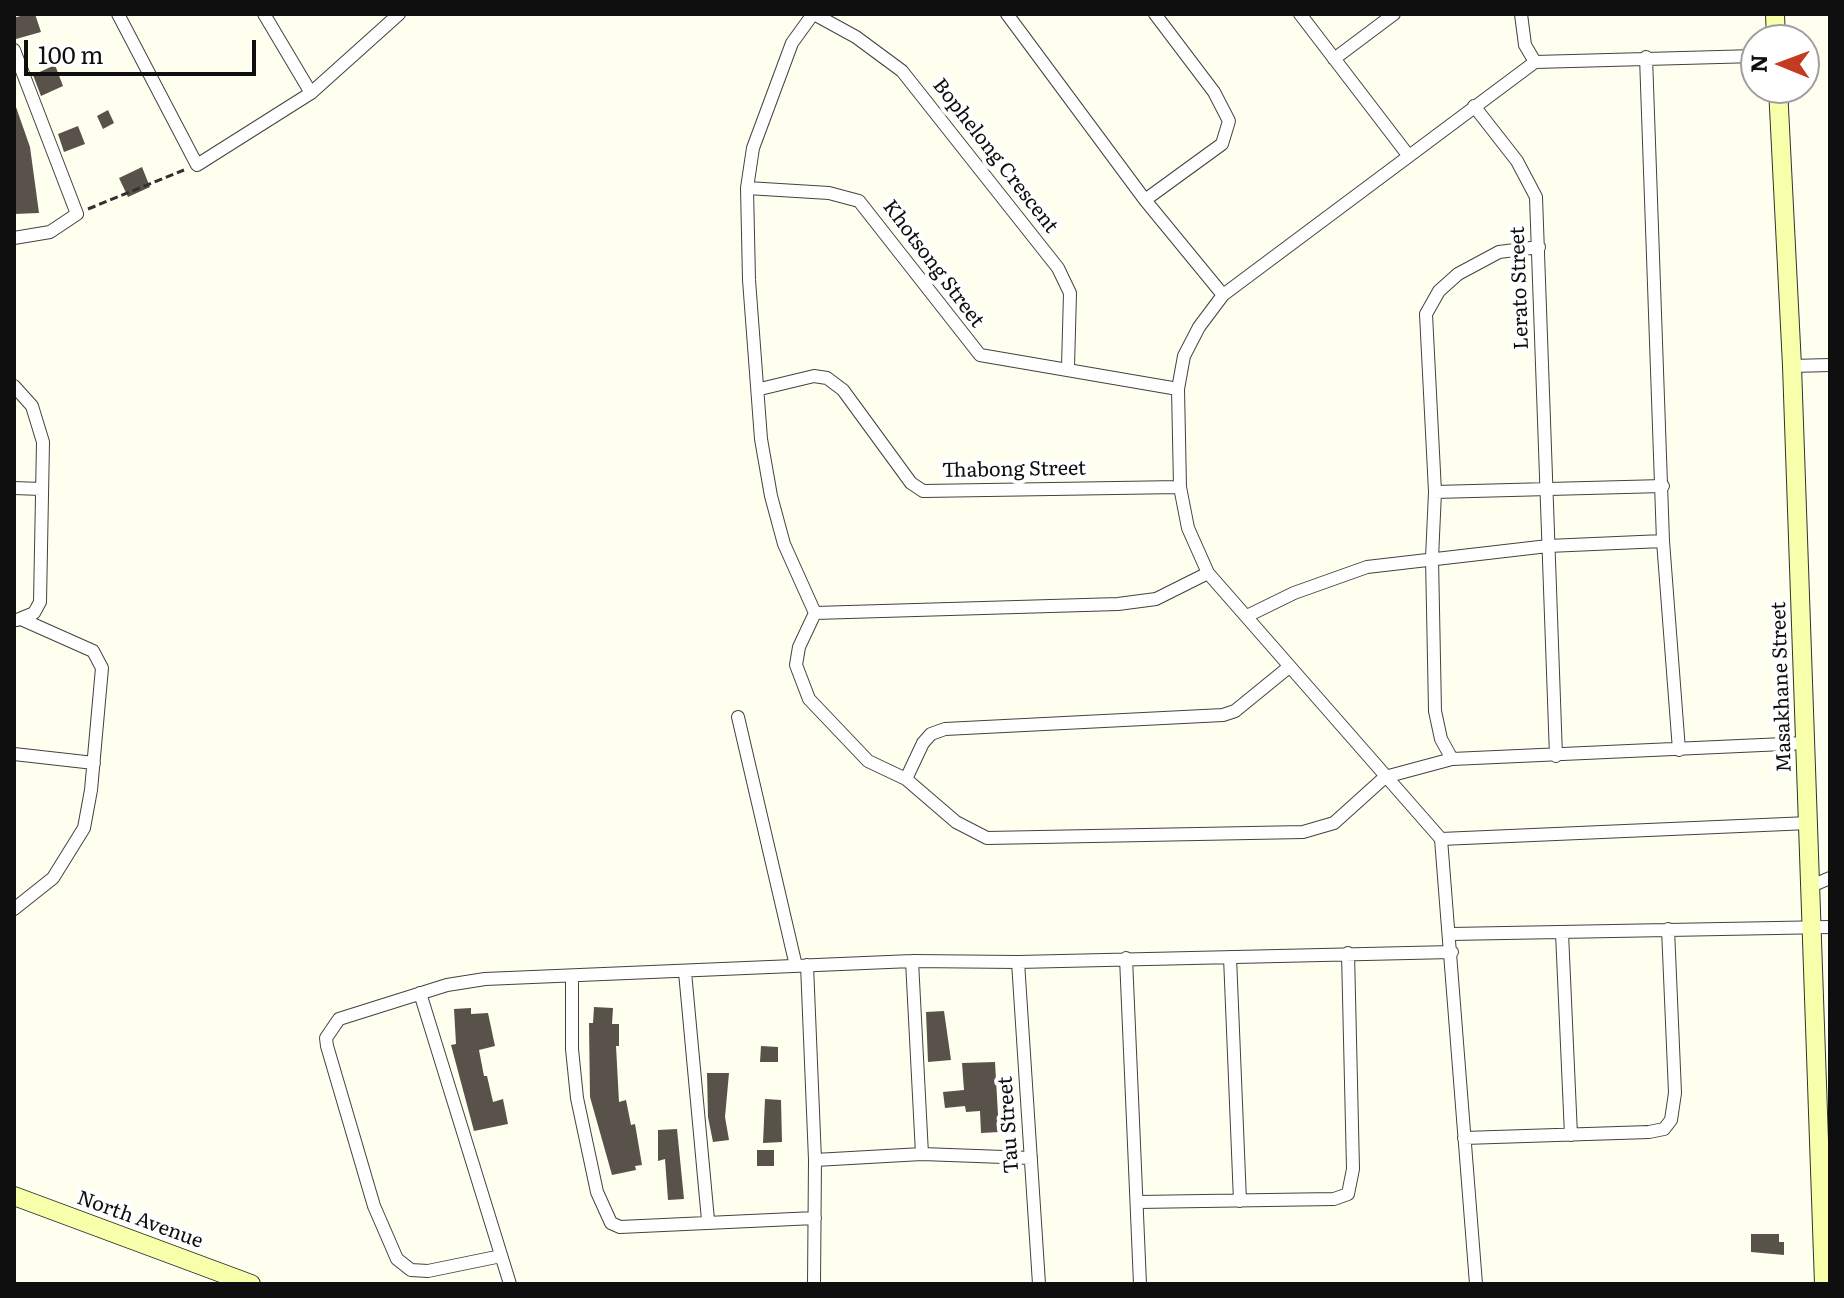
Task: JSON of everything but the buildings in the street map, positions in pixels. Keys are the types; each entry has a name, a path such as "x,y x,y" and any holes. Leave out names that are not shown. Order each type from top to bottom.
{"street":[{"path":"118,14 197,165 311,93 399,14"},
{"path":"264,14 311,93"},
{"path":"813,14 798,32 787,57 753,148 747,188 749,280 760,389 761,439 771,496 784,544 815,613 799,647 796,665 809,699 861,754 879,768 906,779 956,822 987,838 1317,830 1334,823 1385,777 1452,759 1806,743"},
{"name":"Bophelong Crescent","path":"813,14 856,37 902,71 1058,268 1070,293 1068,367"},
{"path":"1007,14 1145,200 1223,295"},
{"path":"1145,200 1222,144 1229,121 1214,92 1155,14"},
{"path":"1300,14 1408,155"},
{"path":"1334,59 1394,14"},
{"path":"1521,14 1525,45 1535,62"},
{"path":"14,50 77,214 50,232 14,238"},
{"path":"1476,1284 1451,934 1441,839 1208,573 1188,528 1180,487 1178,389 1190,343 1223,295 1535,62 1740,56"},
{"path":"1646,57 1663,541 1679,750"},
{"name":"Masakhane Street","path":"1779,104 1792,366 1811,886 1821,927 1824,1284"},
{"name":"Lerato Street","path":"1474,106 1531,182 1536,197 1544,488 1556,756"},
{"name":"Khotsong Street","path":"747,188 829,193 859,201 980,355 1068,367 1178,389"},
{"path":"1452,759 1441,739 1435,711 1432,558 1435,492 1425,329 1429,305 1458,274 1485,258 1511,248 1539,247"},
{"path":"1792,366 1830,365"},
{"name":"Thabong Street","path":"760,389 814,376 827,378 843,390 911,483 923,491 1180,487"},
{"path":"14,386 32,406 43,442 40,602 34,613 18,620"},
{"path":"1435,492 1663,486"},
{"path":"14,488 41,489"},
{"path":"1247,616 1347,572 1432,558 1548,546 1663,541"},
{"path":"815,613 1118,604 1156,599 1208,573"},
{"path":"14,909 53,878 84,828 94,763 102,668 100,658 82,644 18,620"},
{"path":"906,779 923,743 931,734 945,729 1223,715 1235,711 1289,667"},
{"path":"738,717 801,966 815,1160 814,1284"},
{"path":"15,755 94,763"},
{"path":"1441,839 1809,823"},
{"path":"1811,886 1830,878"},
{"path":"1451,934 1821,927"},
{"path":"1464,1138 1664,1129 1671,1120 1675,1093 1668,929"},
{"path":"1562,933 1571,1135"},
{"path":"501,1256 428,1271 411,1270 403,1267 390,1248 374,1206 326,1038 339,1019 472,980 912,961 1018,962 1452,952"},
{"path":"1138,1202 1334,1199 1348,1194 1352,1186 1348,953"},
{"path":"1230,957 1240,1201"},
{"path":"1126,958 1140,1284"},
{"path":"912,961 922,1154"},
{"name":"Tau Street","path":"1018,962 1039,1284"},
{"path":"685,972 708,1220"},
{"path":"572,977 575,1079 597,1192 606,1217 620,1227 708,1220 815,1218"},
{"path":"420,993 459,1109 510,1284"},
{"path":"815,1160 922,1154 1031,1158"},
{"name":"North Avenue","path":"14,1196 251,1284"}],"path":[{"path":"77,214 197,165"}]}
